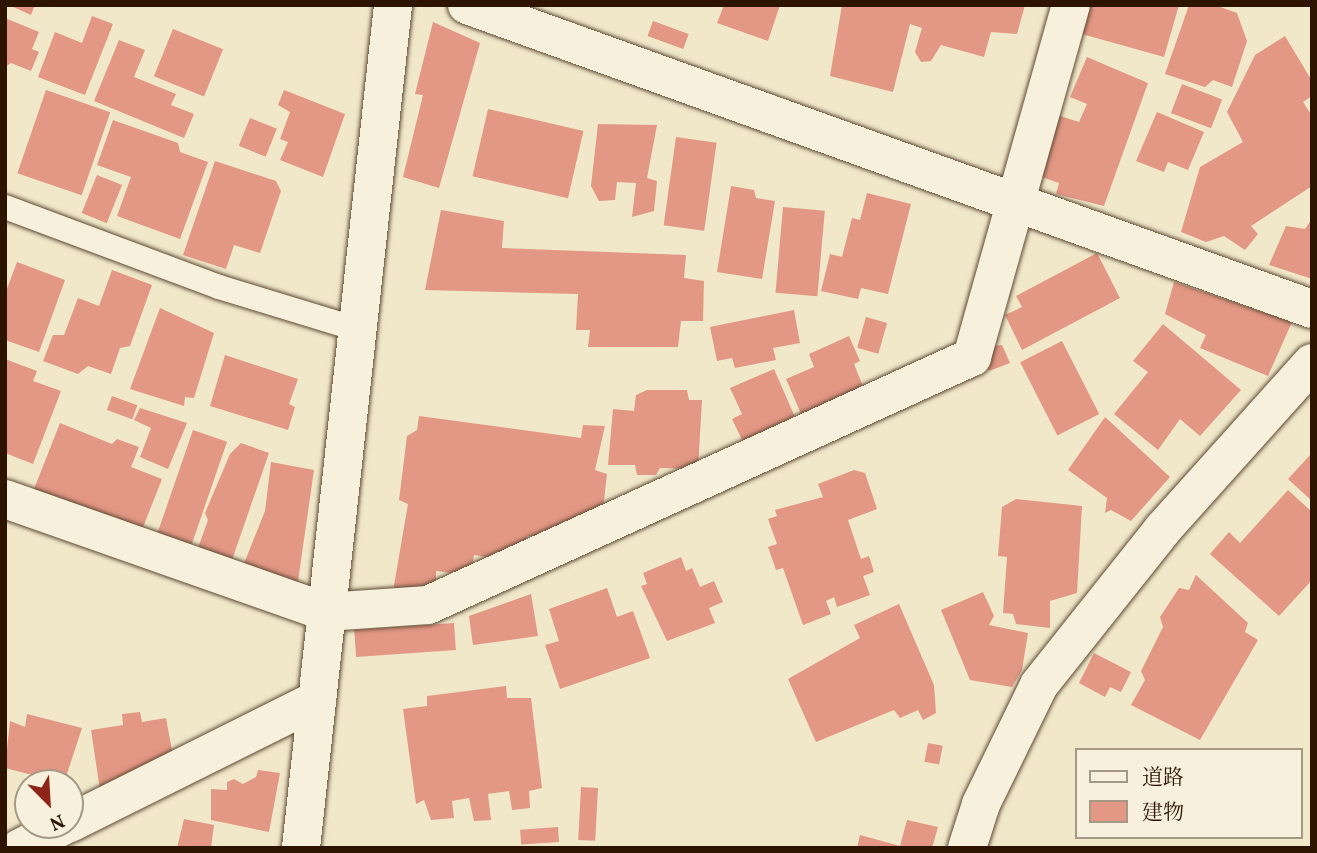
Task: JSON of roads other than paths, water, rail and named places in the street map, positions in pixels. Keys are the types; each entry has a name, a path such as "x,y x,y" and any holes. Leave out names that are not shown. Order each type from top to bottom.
{"street":[{"path":"301,848 393,5"},
{"path":"467,5 506,11 1016,206 1312,309"},
{"path":"5,499 326,612 428,605 972,356 1071,5"},
{"path":"967,848 981,804 1039,685 1163,529 1312,363"},
{"path":"84,816 317,700"},
{"path":"20,848 38,839"}],"lane":[{"path":"5,207 219,287 356,329"}]}
